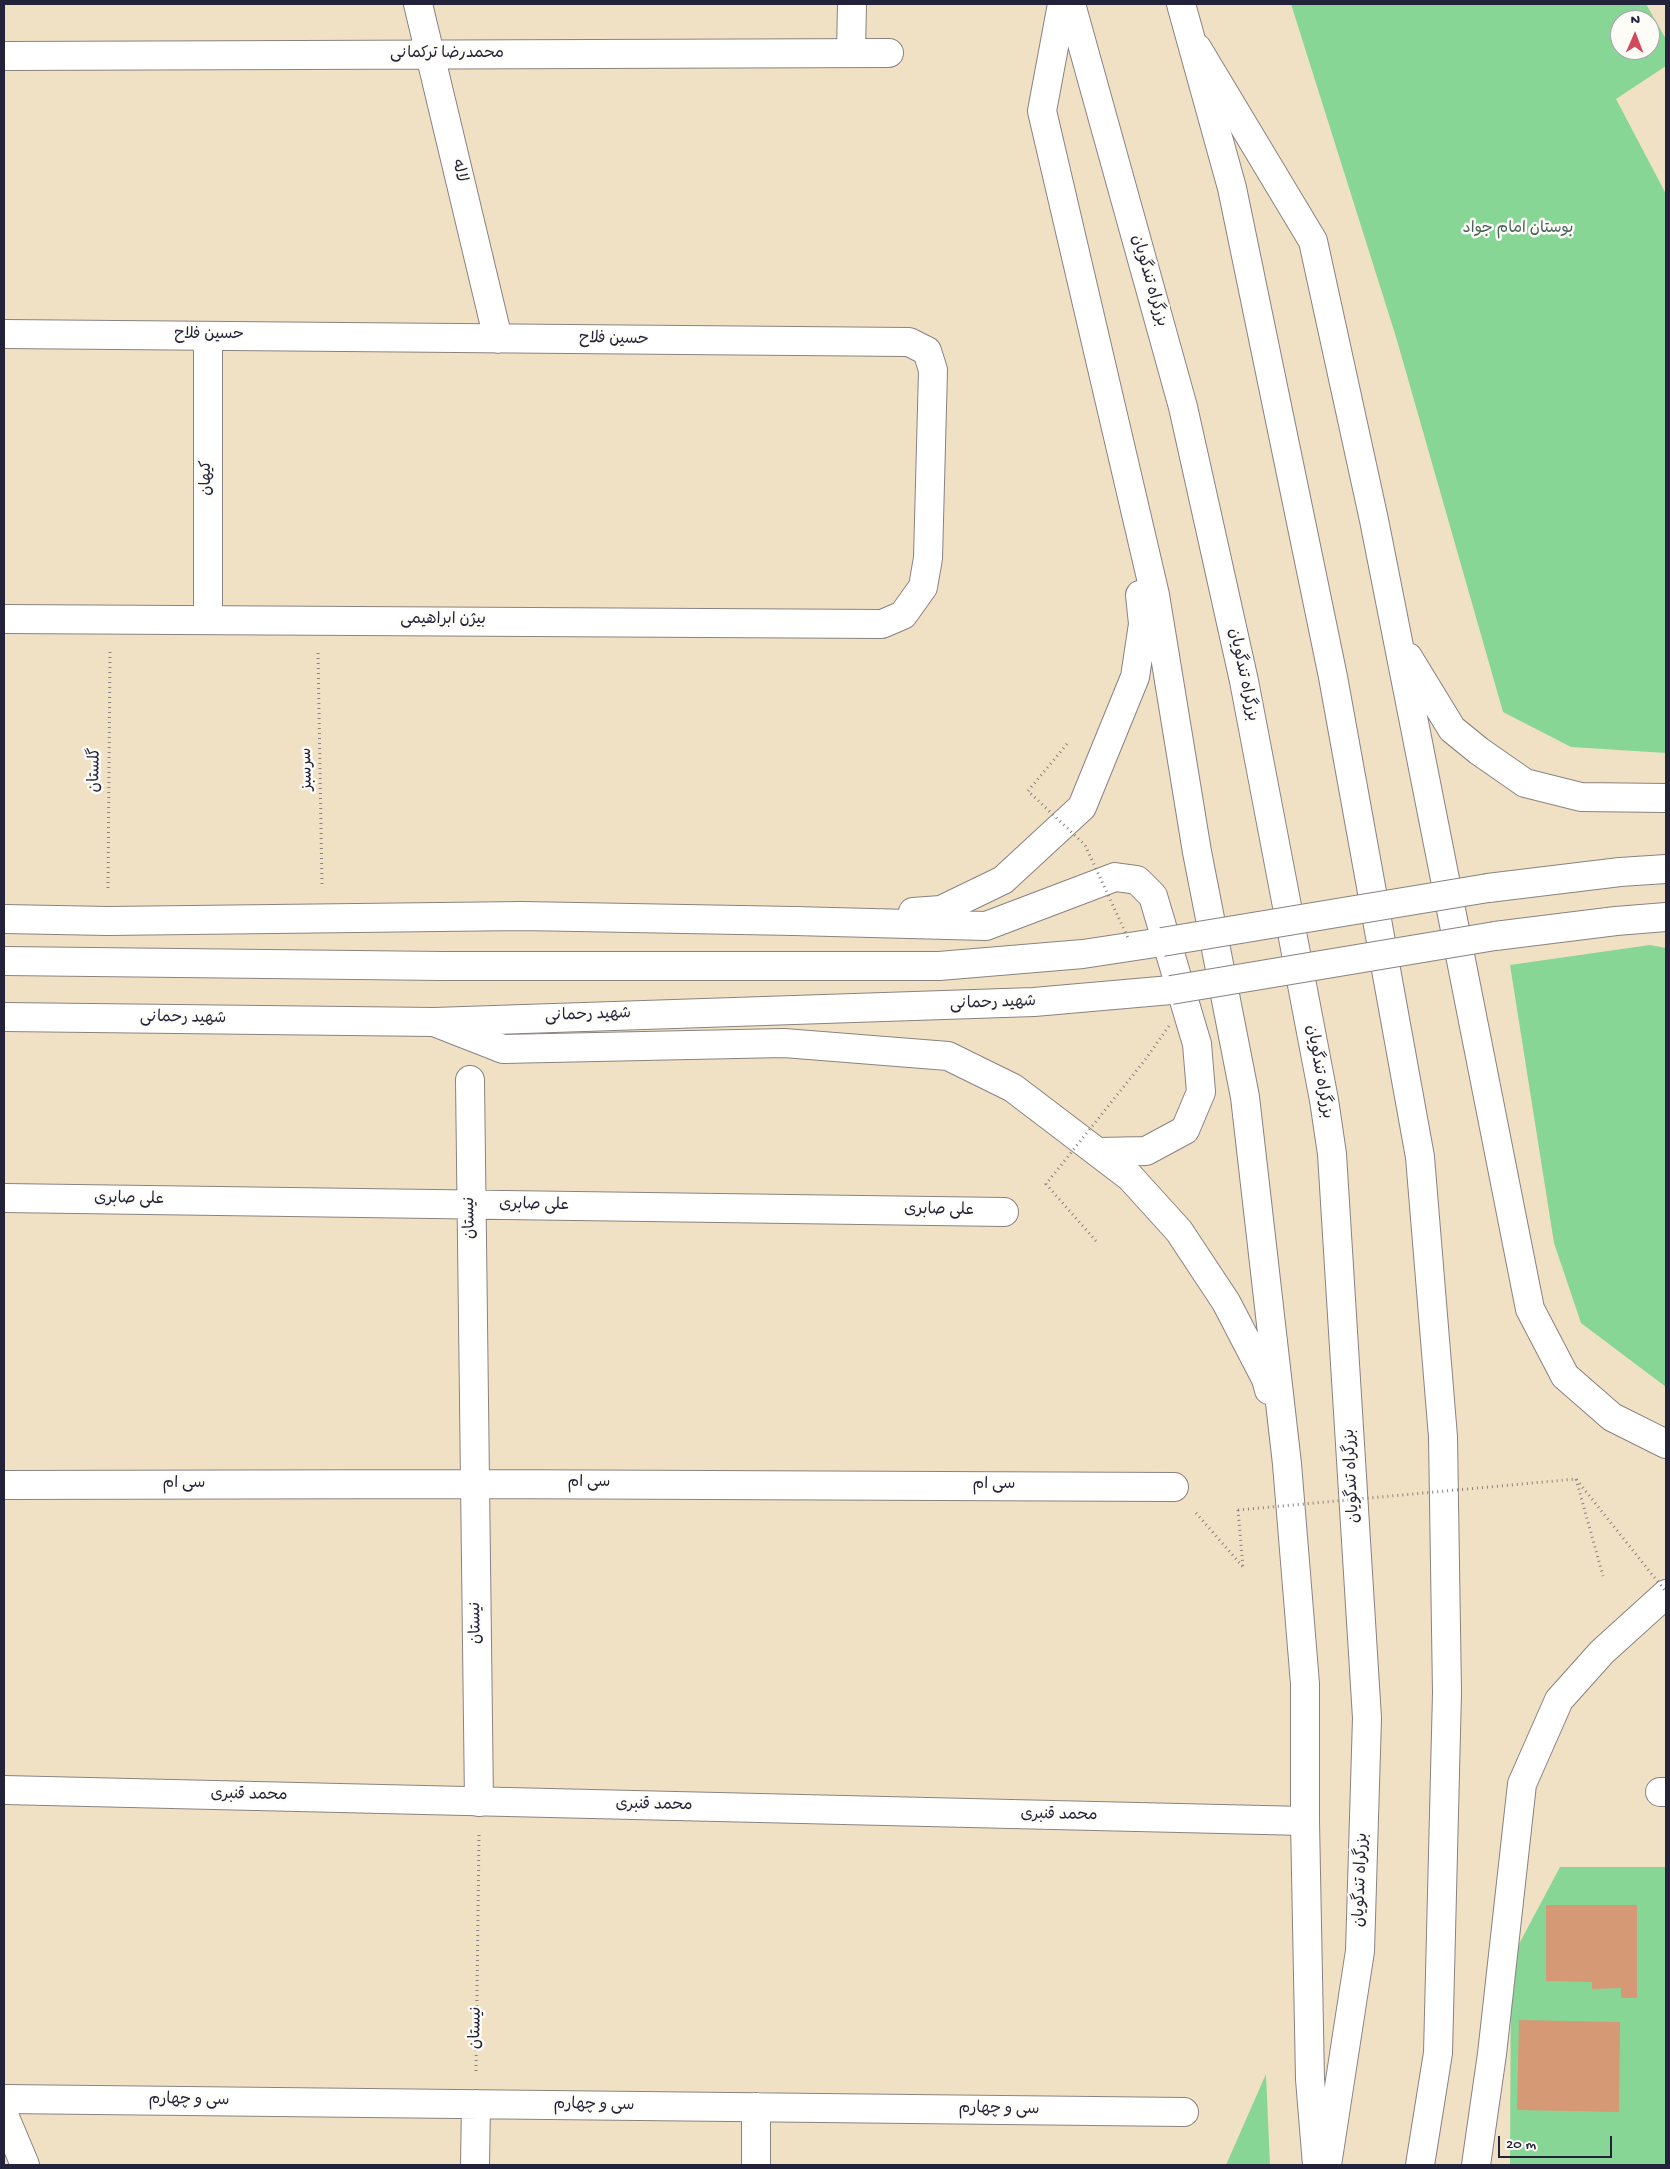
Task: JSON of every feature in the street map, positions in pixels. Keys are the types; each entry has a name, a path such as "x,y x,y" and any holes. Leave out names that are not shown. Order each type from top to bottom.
{"main road":[{"name":"لاله","path":"418,4 498,339"},
{"path":"851,53 852,4"},
{"path":"1062,4 1042,111 1155,595 1198,852 1245,1098 1286,1464 1305,1684 1305,1821 1310,2079 1318,2165"},
{"name":"بزرگراه تندگویان","path":"1070,4 1183,407 1244,681 1324,1100 1332,1154 1368,1718 1360,1951 1327,2165"},
{"path":"1181,4 1238,217 1333,677 1420,1157 1443,1437 1447,1693 1438,2053 1420,2165"},
{"path":"1188,33 1313,241 1374,520 1530,1309 1565,1376 1612,1417 1666,1444"},
{"name":"محمدرضا ترکمانی","path":"4,56 890,52"},
{"name":"حسین فلاح","path":"4,334 909,342 928,351 933,370 928,558 923,587 903,615 882,624"},
{"name":"کیهان","path":"208,336 208,620"},
{"path":"794,921 941,910 1003,880 1082,807 1135,677 1143,624 1127,479"},
{"name":"بیژن ابراهیمی","path":"4,619 882,624"},
{"path":"1398,640 1452,729 1479,751 1525,783 1581,797 1666,798"},
{"path":"4,961 442,966 939,966 1083,954 1488,888 1620,872 1666,869"},
{"path":"4,919 108,921 522,916 986,926 1115,877 1137,880 1153,896 1197,1044 1201,1092 1185,1130 1146,1150 1099,1152"},
{"name":"شهید رحمانی","path":"4,1017 434,1022 1034,1002 1171,990 1495,936 1616,921 1666,918"},
{"path":"434,1022 503,1049 784,1043 948,1056 1013,1088 1130,1177 1179,1231 1226,1302 1266,1379 1286,1464"},
{"name":"نیستان","path":"470,1080 479,1802"},
{"name":"علی صابری","path":"4,1198 1004,1212"},
{"name":"سی ام","path":"4,1485 475,1484 1174,1487"},
{"path":"1476,2165 1492,2054 1522,1784 1559,1700 1602,1652 1666,1593"},
{"name":"محمد قنبری","path":"4,1790 1305,1821"},
{"name":"سی و چهارم","path":"4,2099 1184,2112"},
{"path":"475,2165 476,2104"},
{"path":"756,2108 756,2165"},
{"path":"4,2115 24,2165"}],"path":[{"name":"گلستان","path":"108,921 110,619"},
{"name":"سرسبز","path":"318,620 322,918"},
{"path":"1067,744 1028,791 1085,845 1131,944"},
{"path":"1096,1241 1046,1184 1145,1060 1169,1026 1164,1016"},
{"path":"1174,1487 1242,1567 1238,1510 1576,1479"},
{"path":"1576,1479 1603,1576"},
{"path":"1576,1479 1666,1593"},
{"name":"نیستان","path":"476,2104 479,1802"}],"green space":[{"name":"بوستان امام جواد","path":"1291,4 1646,4 1649,10 1610,10 1610,60 1660,60 1660,28 1666,39 1666,66 1616,99 1666,194 1666,753 1571,747 1503,712 1396,337"},
{"path":"1650,945 1666,948 1666,1387 1581,1323 1554,1243 1510,965"},
{"path":"1560,1867 1666,1867 1666,2165 1510,2165 1511,1959"},
{"path":"1266,2074 1270,2165 1226,2165"}],"building":[{"path":"1546,1905 1637,1905 1637,1998 1621,1998 1621,1988 1592,1989 1592,1982 1546,1981"},
{"path":"1519,2020 1620,2022 1619,2112 1517,2110"}]}
